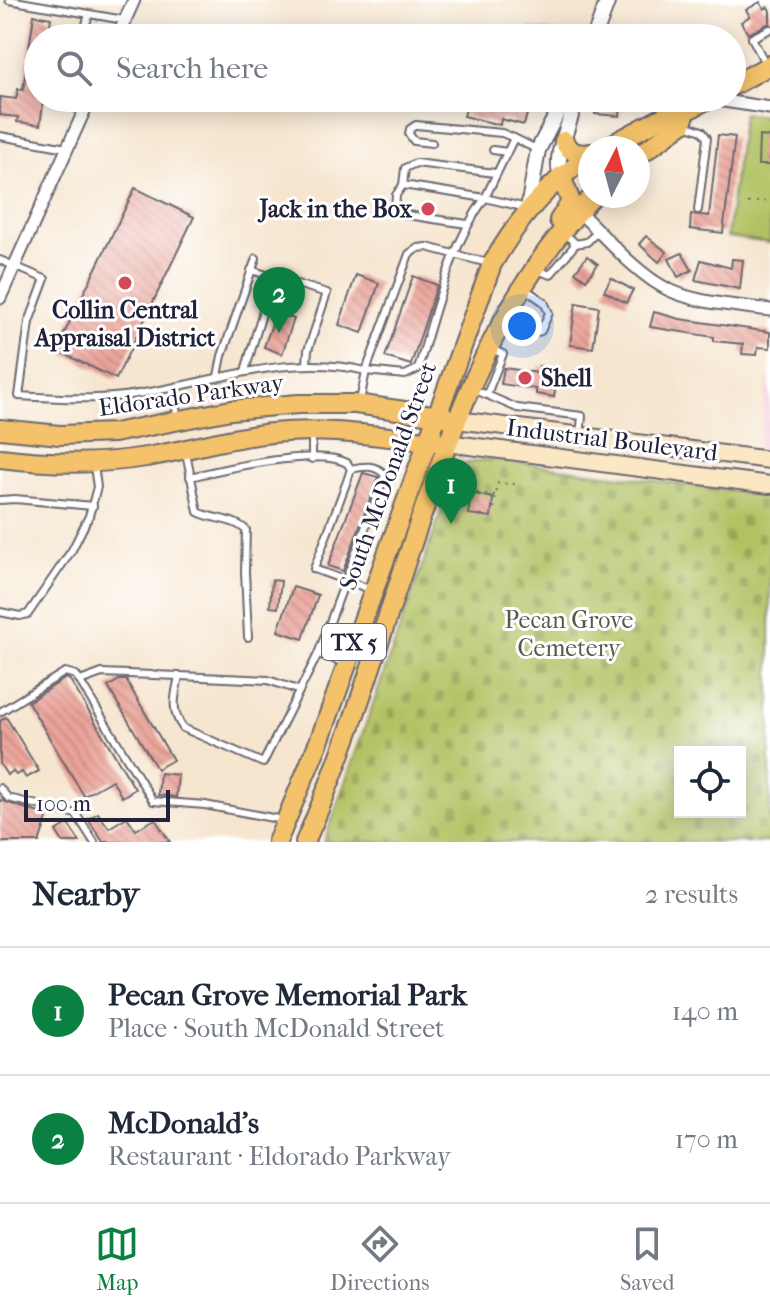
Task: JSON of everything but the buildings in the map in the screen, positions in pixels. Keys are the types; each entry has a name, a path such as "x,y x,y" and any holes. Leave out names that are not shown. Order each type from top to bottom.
{"main road":[{"path":"746,78 769,66"},
{"path":"650,146 691,112"},
{"path":"628,136 671,113 684,118"},
{"path":"564,141 566,146 578,153"},
{"name":"South McDonald Street","path":"277,842 320,739 492,264 528,209 578,164"},
{"path":"510,234 508,250 490,293 497,302 519,291 537,248 571,206 561,176"},
{"name":"South McDonald Street","path":"305,842 333,777 447,443 457,420 479,391 488,348 534,267 568,238 581,208"},
{"name":"Eldorado Parkway","path":"0,429 76,435 131,431 264,405 360,405 436,414 457,420"},
{"name":"Industrial Boulevard","path":"457,420 770,460"},
{"path":"179,422 185,449"},
{"name":"Eldorado Parkway","path":"0,458 61,464 93,463 146,457 254,435 312,431 447,443"},
{"name":"Industrial Boulevard","path":"447,443 770,485"},
{"path":"396,525 416,528"},
{"path":"373,590 394,597"}],"street":[{"path":"124,24 134,0"},
{"path":"599,24 608,0"},
{"path":"746,104 770,108"},
{"path":"0,298 84,112"},
{"path":"528,209 538,150 558,112"},
{"path":"561,176 559,163 571,112"},
{"path":"578,211 664,288 706,301 770,310"}],"lane":[{"path":"9,0 125,21"},
{"path":"86,24 89,14"},
{"path":"769,66 752,38 770,29"},
{"path":"684,118 707,138 698,210"},
{"path":"432,143 414,141 409,134 410,129 416,125 502,133 538,150"},
{"path":"0,136 67,148"},
{"path":"0,260 45,279 29,322 19,396 123,396 245,371 307,364 405,375 418,369 454,254 514,138"},
{"path":"493,150 507,152"},
{"path":"467,224 395,211 396,195 403,185 405,168 416,163 495,173"},
{"path":"403,185 485,198 528,209"},
{"path":"568,238 587,242 599,231"},
{"path":"360,405 366,371 409,254 427,247 492,264"},
{"path":"218,376 256,258"},
{"path":"251,270 327,293 308,350 307,364"},
{"path":"245,371 273,277"},
{"path":"497,329 524,336 541,331 549,313 544,302 519,291"},
{"path":"172,388 179,422"},
{"path":"479,391 517,408 582,416 580,436"},
{"path":"515,427 517,408"},
{"path":"312,431 312,459"},
{"path":"185,449 198,512 239,523 246,530 248,637"},
{"path":"190,477 248,464 312,459 340,459 351,469"},
{"path":"0,612 20,616 28,614 72,550 93,506 97,487 93,463"},
{"path":"179,676 174,706 176,718 183,728 263,763 318,654 385,475 381,470 366,466 351,469"},
{"path":"351,469 313,565 315,572 373,590"},
{"path":"0,500 93,506"},
{"path":"318,654 347,663"},
{"path":"0,712 65,672 76,675 153,801 205,805 287,820"},
{"path":"80,681 102,673 179,676 268,680 298,690"},
{"path":"0,788 8,798 76,814 94,842"}],"path":[{"path":"748,203 770,200"},
{"path":"494,508 498,483 514,484 513,479"},
{"path":"477,493 497,496"}],"shaded area":[{"path":"770,378 770,454 757,453"}],"green space":[{"path":"743,113 770,117 770,243 727,237"},
{"name":"Pecan Grove Cemetery","path":"491,459 770,496 770,842 324,842 458,465"}],"place":[{"name":"Jack in the Box","path":"428,209"},
{"name":"Collin Central Appraisal District","path":"125,283"},
{"name":"McDonald's","path":"279,333"},
{"name":"Shell","path":"525,378"},
{"name":"Pecan Grove Memorial Park","path":"451,524"}]}
